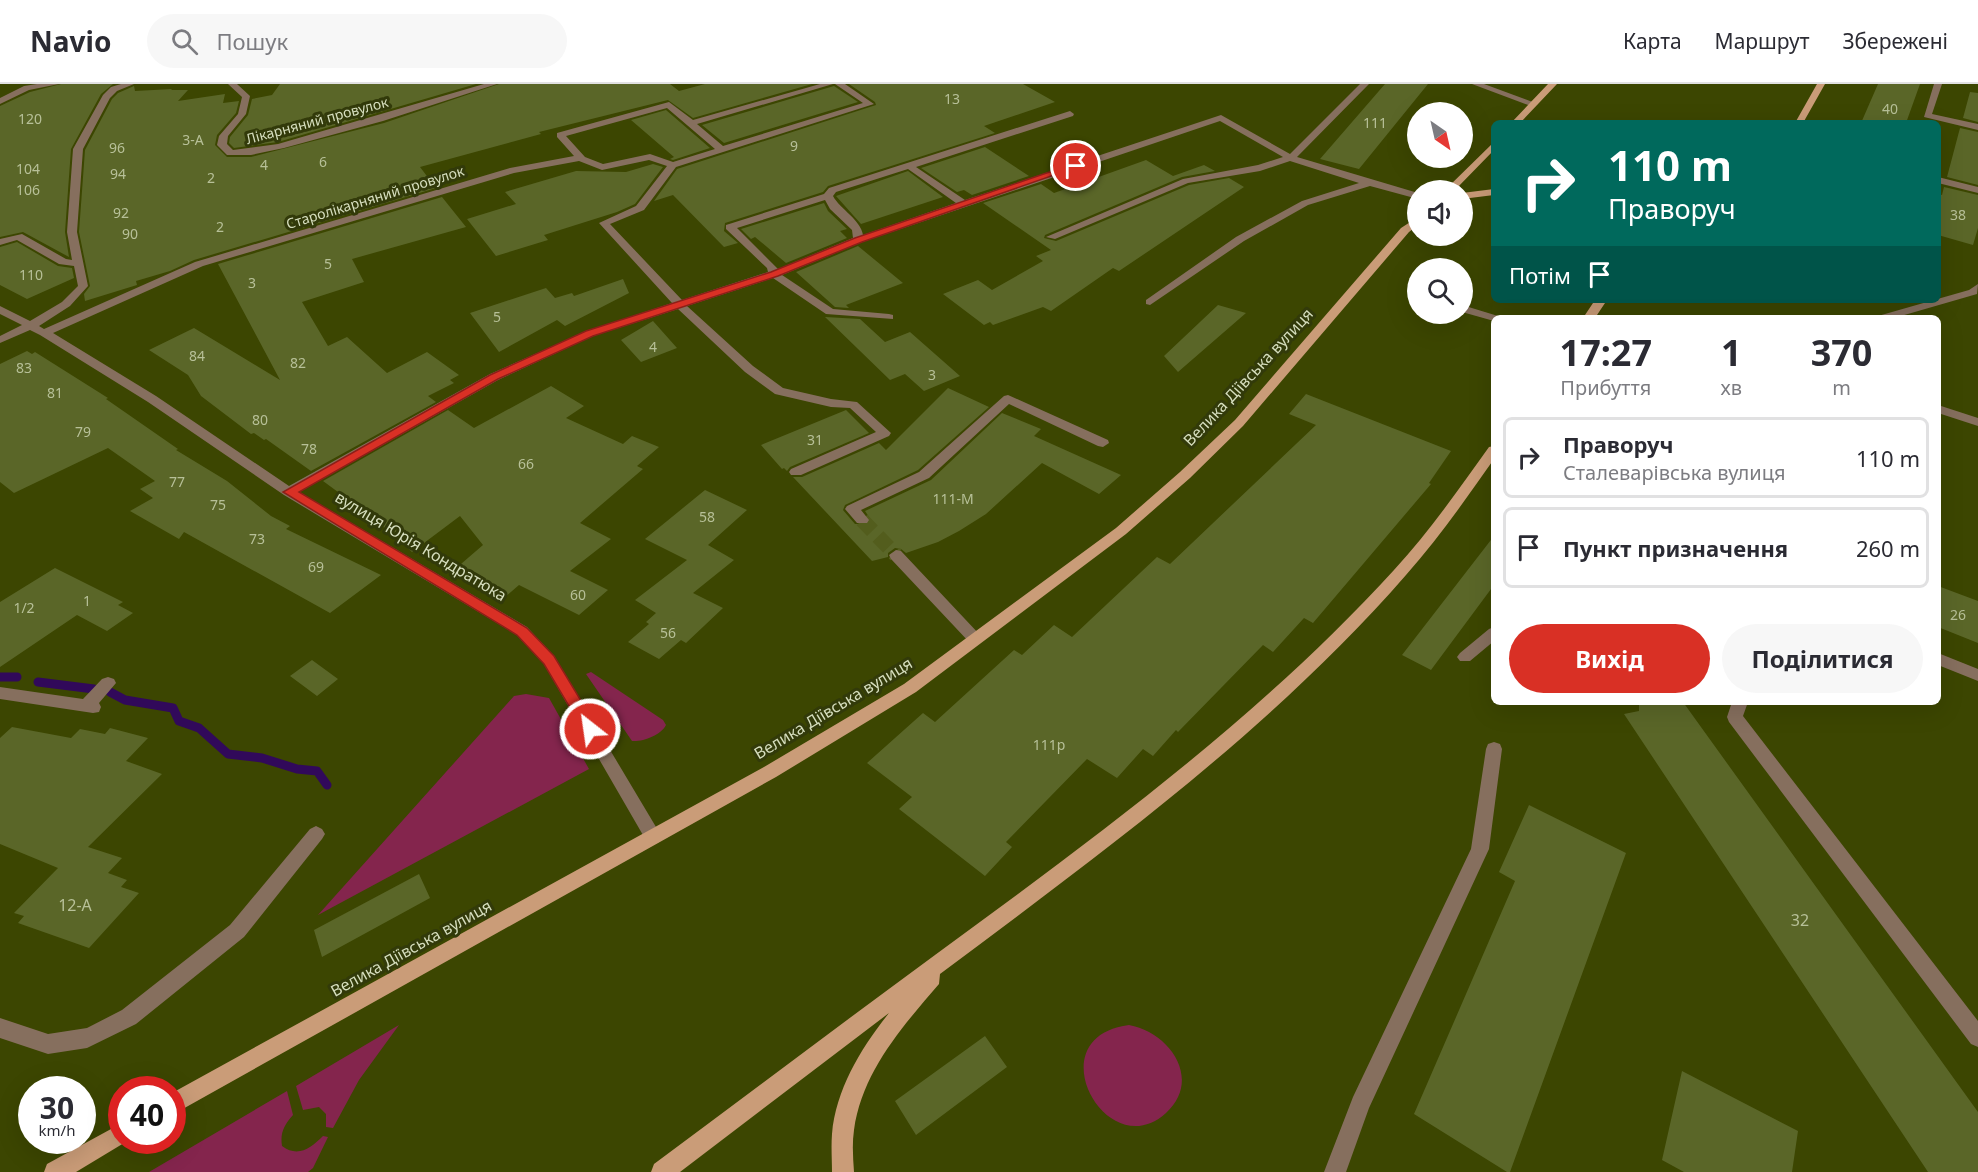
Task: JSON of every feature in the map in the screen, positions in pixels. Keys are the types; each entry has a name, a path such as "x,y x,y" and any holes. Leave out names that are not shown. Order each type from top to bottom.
{"main road":[{"path":"1518,120 1552,84"},
{"path":"1801,120 1821,84"},
{"path":"1460,180 1491,148"},
{"path":"1473,195 1491,192"},
{"name":"Велика Діївська вулиця","path":"186,1097 654,837 857,722 910,688 1121,531 1185,475 1239,423 1407,228"},
{"path":"662,1172 1132,817 1271,703 1400,573 1448,514 1491,454"},
{"path":"843,1172 843,1131 851,1094 869,1059 893,1022 951,955"},
{"path":"55,1172 108,1141"}],"street":[{"path":"0,101 27,88 55,84"},
{"path":"0,340 31,326 73,301 83,286 72,232 78,149 106,97 114,89 130,84"},
{"name":"Лікарняний провулок","path":"232,84 246,96 242,114 224,136 222,145 230,153 242,154 336,131 493,84"},
{"path":"691,123 829,84"},
{"path":"796,472 885,433 853,405 831,403 779,391 749,369 680,305 604,223 640,208 673,165 870,105 839,84"},
{"path":"1051,237 1186,181 1260,168 1291,158 1365,84"},
{"path":"1476,84 1534,104"},
{"path":"1938,84 1927,115 1978,127"},
{"path":"581,158 560,135 669,105 722,150"},
{"path":"1525,120 1526,112"},
{"path":"889,316 830,312 774,274 772,267 730,227 828,196 832,190 1070,114"},
{"path":"289,492 494,377 589,334 774,274 858,240 963,203 1221,118 1300,163 1407,193"},
{"name":"Старолікарняний провулок","path":"45,333 199,264 513,170 581,158 602,167 651,157 673,165"},
{"path":"909,166 963,203"},
{"path":"1941,181 1978,190"},
{"path":"1150,302 1240,239 1305,203 1371,182"},
{"path":"828,196 834,207 857,229 858,240"},
{"path":"0,242 18,236 63,262 80,264"},
{"path":"1941,301 1973,292 1978,287"},
{"path":"1892,315 1934,303"},
{"name":"вулиця Юрія Кондратюка","path":"0,309 45,333 152,399 289,492 522,632 549,660 654,837"},
{"path":"1473,311 1491,317"},
{"path":"862,520 852,509 924,475 1008,399 1103,443"},
{"path":"1941,410 1978,422"},
{"path":"896,555 975,639"},
{"path":"1465,657 1491,635"},
{"path":"1941,661 1978,675"},
{"path":"0,693 90,706 108,683"},
{"path":"1739,705 1735,717 1978,1037"},
{"path":"1335,1172 1360,1104 1480,849 1494,748"},
{"path":"0,1028 48,1044 87,1038 115,1025 237,931 316,834"}],"shaded area":[{"path":"591,672 663,720 666,725 664,729 651,737 632,741 586,674"},
{"path":"526,694 549,698 589,769 318,915 514,696"},
{"path":"399,1025 359,1080 333,1128 326,1127 326,1114 319,1107 303,1110 296,1086"},
{"path":"1129,1025 1144,1029 1157,1037 1168,1047 1181,1072 1181,1086 1177,1100 1166,1113 1144,1125 1122,1124 1104,1112 1090,1094 1084,1072 1087,1051 1101,1034"},
{"path":"287,1091 293,1115 283,1129 282,1146 288,1150 299,1151 309,1148 323,1136 328,1137 313,1168 308,1172 149,1172 180,1154 186,1154 186,1150"}],"building":[{"path":"61,84 113,84 101,94 71,149 65,232 69,257 23,232 0,237 0,106 30,92"},
{"path":"280,84 476,84 278,142 234,148 229,143 230,137 248,115 252,99 272,95"},
{"path":"499,84 670,84 679,91 705,84 812,84 693,118 668,100 539,132 541,134 420,167 436,188 194,260 170,271 136,281 137,285 85,301 84,294 90,286 79,232 85,150 112,99 118,93 134,86 135,91 188,90 178,101 225,94 223,103 239,101 236,113 217,135 215,145 227,157 251,157 384,123"},
{"path":"849,84 1023,84 1055,102 984,126 995,133 828,186 823,192 725,223 724,231 738,243 724,247 673,195 654,201 677,169 876,105"},
{"path":"1385,84 1428,84 1413,102 1407,102 1407,110 1359,169 1320,159"},
{"path":"1878,84 1920,84 1907,120 1862,120"},
{"path":"834,86 858,102 724,143 702,125"},
{"path":"1970,92 1978,93 1978,122 1963,118"},
{"path":"666,110 710,148 670,159 674,157 631,120"},
{"path":"1960,128 1978,132 1978,185 1947,177"},
{"path":"985,147 1029,176 972,195 964,190 957,192 921,168"},
{"path":"1146,160 1173,176 1204,165 1215,171 1182,177 1045,235 1044,238 1056,241 1189,185 1229,178 1244,187 1119,271 1113,268 1051,311 1043,307 993,325 990,322 984,325 943,294 978,280 992,290 1043,261 1036,256 1051,250 983,203 1041,184 1054,193"},
{"path":"653,164 663,167 635,204 544,235 548,240 496,256 467,219 516,204 505,192 576,171 626,172"},
{"path":"908,171 943,197 861,224 836,196"},
{"path":"1944,187 1978,195 1978,228 1973,245 1941,236"},
{"path":"442,197 466,227 352,259 364,282 302,302 328,346 347,337 387,373 427,352 459,375 450,380 454,383 428,396 436,402 311,471 266,439 254,433 251,434 201,396 188,375 149,350 194,328 280,380 218,264"},
{"path":"824,203 828,211 847,229 840,231 847,238 786,263 755,237 751,239 741,229"},
{"path":"17,242 58,266 72,268 74,278 27,299 0,285 0,247"},
{"path":"858,246 903,283 846,305 849,308 835,307 796,272"},
{"path":"623,279 629,293 565,326 557,320 499,352 470,313 546,288 555,298 572,293 574,296"},
{"path":"1218,305 1246,313 1178,372 1164,356"},
{"path":"825,317 860,319 885,342 910,332 960,376 924,391 905,374 890,380"},
{"path":"653,321 677,348 641,362 621,340"},
{"path":"27,351 32,354 35,352 108,398 106,399 178,449 176,450 227,481 271,516 290,526 286,529 381,575 330,613 184,532 179,539 130,511 153,498 140,489 155,481 108,448 14,493 0,482 0,364"},
{"path":"551,386 584,406 566,418 623,444 632,436 659,447 637,466 643,469 580,523 611,539 570,571 608,590 579,615 519,585 505,597 454,570 483,545 460,516 412,552 372,517 323,481 448,410 474,428"},
{"path":"948,388 989,407 918,470 845,505 843,510 855,524 869,524 871,520 865,511 931,480 1002,413 1041,429 1034,436 1121,475 1099,494 1042,463 986,514 959,531 938,542 906,553 895,548 888,553 888,557 872,561 793,477 802,477 879,443 886,450"},
{"path":"1306,394 1451,451 1429,483 1431,484 1313,623 1304,618 1273,652 1263,645 1178,732 1176,730 1153,756 1143,749 1117,778 1087,759 1006,842 1012,847 985,876 899,809 912,797 867,763 923,713 935,722 1014,650 1022,655 1054,625 1072,637 1157,557 1170,564 1316,425 1289,414"},
{"path":"846,410 869,433 790,467 787,471 782,469 761,445"},
{"path":"705,490 747,510 708,545 734,560 693,593 723,608 686,643 681,640 659,659 628,642 649,624 646,622 656,613 635,600 687,560 645,539"},
{"path":"1491,540 1491,589 1431,670 1402,655"},
{"path":"55,568 123,602 118,605 133,613 107,631 77,615 0,667 0,602"},
{"path":"1941,587 1978,601 1978,643 1941,628"},
{"path":"312,660 338,679 317,696 290,676"},
{"path":"1639,705 1685,705 1978,1112 1978,1172 1928,1172 1624,714 1639,711"},
{"path":"12,727 71,738 80,729 105,734 110,728 148,738 126,761 162,774 88,847 122,858 108,873 127,880 121,887 139,893 89,948 18,923 24,916 14,913 58,868 0,844 0,738"},
{"path":"1529,805 1626,853 1510,1172 1507,1172 1414,1114 1515,881 1499,872"},
{"path":"419,874 430,898 322,957 314,930"},
{"path":"985,1036 1007,1067 916,1135 895,1101"},
{"path":"1682,1071 1798,1131 1792,1172 1684,1172 1662,1160"}],"waterway":[{"path":"0,677 17,677"},
{"path":"38,682 94,689"},
{"path":"110,692 125,700 173,708 179,721 199,728 228,754 262,758 297,769 317,771 327,785"}],"tunnel":[{"path":"862,520 896,555"}],"route":[{"path":"590,729 549,660 522,632 289,492 494,377 589,334 774,274 858,240 1076,166"}]}
